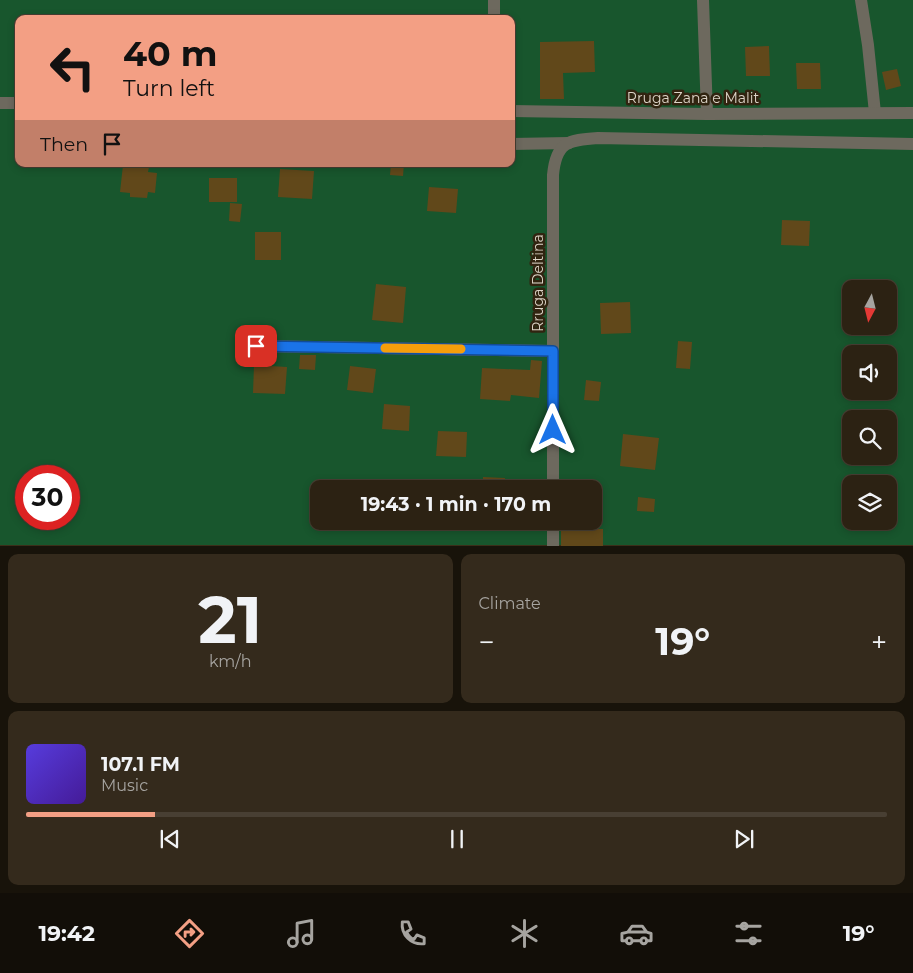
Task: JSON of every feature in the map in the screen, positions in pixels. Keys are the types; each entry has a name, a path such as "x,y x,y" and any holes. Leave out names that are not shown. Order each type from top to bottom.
{"street":[{"path":"494,0 494,15"},
{"path":"703,0 707,114"},
{"path":"860,0 868,45 875,114"},
{"path":"0,103 15,103"},
{"name":"Rruga Zana e Malit","path":"515,111 707,114 913,113"},
{"path":"515,144 569,142 598,138 913,144"},
{"name":"Rruga Deltina","path":"553,480 553,175 554,161 557,154 569,142"},
{"path":"256,346 553,351"},
{"path":"553,530 553,546"}],"green space":[{"path":"0,0 913,0 913,545 0,545"}],"building":[{"path":"594,41 595,72 563,73 564,99 540,99 540,42"},
{"path":"769,46 770,76 746,76 745,47"},
{"path":"796,63 820,63 821,89 797,89"},
{"path":"897,69 901,86 886,90 882,72"},
{"path":"123,167 149,167 148,172 157,173 155,193 148,192 147,198 130,197 130,193 120,192"},
{"path":"391,167 404,167 403,176 390,175"},
{"path":"280,169 314,171 312,199 278,197"},
{"path":"209,178 237,178 237,202 209,202"},
{"path":"429,187 458,189 456,213 427,211"},
{"path":"230,203 242,204 240,222 229,221"},
{"path":"782,220 810,221 809,246 781,245"},
{"path":"255,232 281,232 281,260 255,260"},
{"path":"376,284 406,287 403,323 372,320"},
{"path":"630,302 631,333 601,334 600,303"},
{"path":"678,341 692,342 690,369 676,368"},
{"path":"300,355 316,355 315,370 299,369"},
{"path":"531,360 542,361 539,398 511,395 510,401 480,399 482,368 530,370"},
{"path":"254,365 287,367 285,394 253,393"},
{"path":"350,366 376,369 373,393 347,390"},
{"path":"586,380 601,382 599,401 584,400"},
{"path":"384,404 410,406 409,431 382,429"},
{"path":"438,431 467,432 466,457 436,456"},
{"path":"623,434 659,438 655,470 620,466"},
{"path":"483,477 505,478 505,480 483,480"},
{"path":"638,497 655,499 654,512 637,511"},
{"path":"603,529 603,546 561,546 561,530"}],"slow traffic":[{"path":"385,348 461,349"}],"route":[{"path":"256,346 553,351 553,430"}]}
